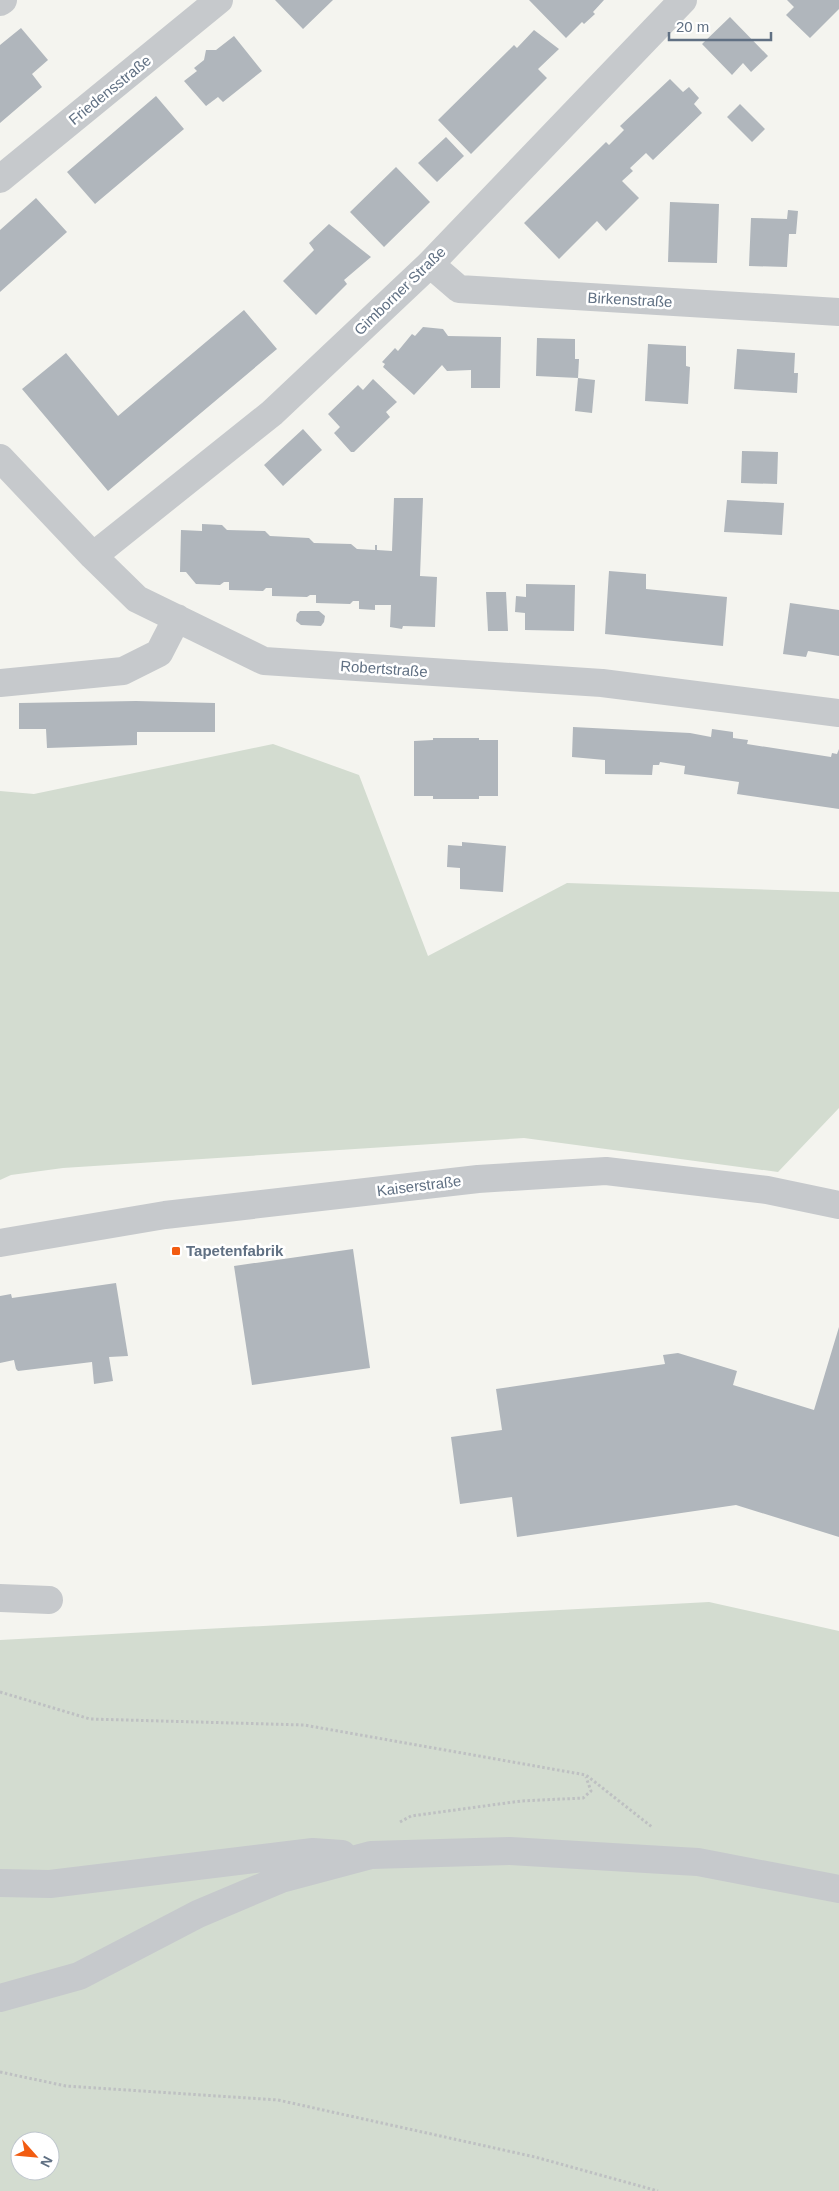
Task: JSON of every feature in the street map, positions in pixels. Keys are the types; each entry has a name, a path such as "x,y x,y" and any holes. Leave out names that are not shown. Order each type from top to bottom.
{"street":[{"name":"Friedensstraße","path":"0,180 219,0"},
{"name":"Gimborner Straße","path":"93,556 272,413 430,264 683,0"},
{"name":"Birkenstraße","path":"430,264 459,289 839,312"},
{"name":"Robertstraße","path":"0,458 93,556 137,599 264,661 602,683 839,712"},
{"path":"0,683 123,671 160,654 177,618"},
{"name":"Kaiserstraße","path":"0,1243 164,1215 478,1179 606,1171 767,1190 839,1205"},
{"path":"0,1598 49,1600"},
{"path":"0,1883 50,1884 313,1852 371,1855 510,1852 689,1862 839,1889"},
{"path":"0,1998 79,1976 198,1914 281,1879 371,1855"}],"path":[{"path":"0,1692 90,1719 304,1725 586,1776 653,1828"},
{"path":"394,1825 411,1816 521,1801 583,1798 591,1791 586,1776"},
{"path":"0,2072 66,2086 278,2100 535,2157 658,2191"}],"shaded area":[{"path":"273,744 359,775 428,956 567,883 839,892 839,1108 778,1172 524,1138 63,1168 11,1175 0,1180 0,791 34,794"},
{"path":"709,1602 839,1631 839,2191 0,2191 0,1640"}],"building":[{"path":"275,0 333,0 303,29"},
{"path":"529,0 604,0 593,12 595,14 584,24 582,22 566,38"},
{"path":"787,0 839,0 839,9 810,38 786,15 794,7"},
{"path":"730,17 768,56 751,72 743,63 732,75 702,44"},
{"path":"21,28 48,60 32,74 42,87 0,123 0,45"},
{"path":"534,30 559,49 538,69 547,78 471,154 438,120 514,45 517,48"},
{"path":"234,36 262,71 223,102 218,97 206,106 184,81 197,71 194,68 204,60 206,50 216,50"},
{"path":"670,79 683,92 689,87 699,98 694,104 702,113 653,160 646,153 630,168 633,171 622,181 639,198 606,231 597,221 559,259 524,223 606,142 609,145 624,130 620,126"},
{"path":"156,96 184,129 95,204 67,172"},
{"path":"740,104 765,129 752,142 727,117"},
{"path":"446,137 464,156 437,182 418,163"},
{"path":"396,167 430,202 384,247 350,212"},
{"path":"36,198 67,232 0,292 0,230"},
{"path":"670,202 719,204 717,263 668,262"},
{"path":"788,210 798,211 796,234 789,234 787,267 749,266 751,218 787,219"},
{"path":"329,224 371,257 344,280 347,284 316,315 283,281 314,250 309,243"},
{"path":"244,310 277,349 108,491 22,389 66,353 118,416"},
{"path":"423,327 443,329 448,336 501,337 500,388 471,388 471,370 447,371 442,365 414,395 383,367 385,364 382,362 395,348 398,351 412,334 415,336"},
{"path":"537,338 575,339 575,359 579,359 578,378 536,376"},
{"path":"648,344 686,346 686,366 690,367 688,404 645,401"},
{"path":"737,349 795,353 794,373 798,373 797,393 734,389"},
{"path":"578,378 595,380 592,413 575,411"},
{"path":"373,379 397,402 386,412 390,417 354,452 351,452 334,433 340,427 328,414 358,385 363,390"},
{"path":"303,429 322,450 283,486 264,465"},
{"path":"742,451 778,452 777,484 741,483"},
{"path":"394,498 423,498 420,576 437,577 435,627 403,626 402,629 390,627 391,605 375,605 375,610 359,609 359,601 353,601 350,604 316,603 316,595 307,597 272,596 272,588 266,588 263,591 229,590 229,582 224,582 220,585 196,584 186,572 180,572 181,530 202,531 202,524 222,525 227,530 265,531 270,536 309,538 314,543 351,544 357,549 375,550 375,545 377,545 377,550 392,551"},
{"path":"727,500 784,503 782,535 724,532"},
{"path":"609,571 646,574 646,589 727,597 723,646 605,634"},
{"path":"526,584 575,585 574,631 525,630 525,613 515,612 516,596 526,597"},
{"path":"486,592 506,592 508,631 488,631"},
{"path":"790,603 839,610 839,656 808,651 806,657 783,654"},
{"path":"300,611 319,611 325,616 324,622 321,626 301,625 296,621 297,614"},
{"path":"136,701 215,703 215,732 137,732 137,745 47,748 46,729 19,729 19,703"},
{"path":"573,727 690,733 711,737 712,729 733,732 733,738 748,740 747,744 831,757 832,753 837,754 839,749 839,809 737,794 739,782 684,774 685,766 660,762 659,765 653,765 652,775 605,774 605,760 572,757"},
{"path":"433,738 498,740 498,796 479,796 479,799 433,799 433,796 414,796 414,741 433,740"},
{"path":"462,842 506,846 503,892 460,889 460,868 447,867 448,845 462,846"},
{"path":"353,1249 370,1368 252,1385 234,1266"},
{"path":"116,1283 128,1356 109,1357 113,1381 94,1384 92,1362 18,1371 14,1360 0,1363 0,1296 11,1294 12,1298"},
{"path":"839,1327 839,1537 736,1505 517,1537 512,1497 460,1504 451,1437 502,1430 496,1389 665,1364 663,1355 678,1353 737,1371 733,1385 814,1410"}],"place":[{"name":"Tapetenfabrik","path":"176,1251"}]}
